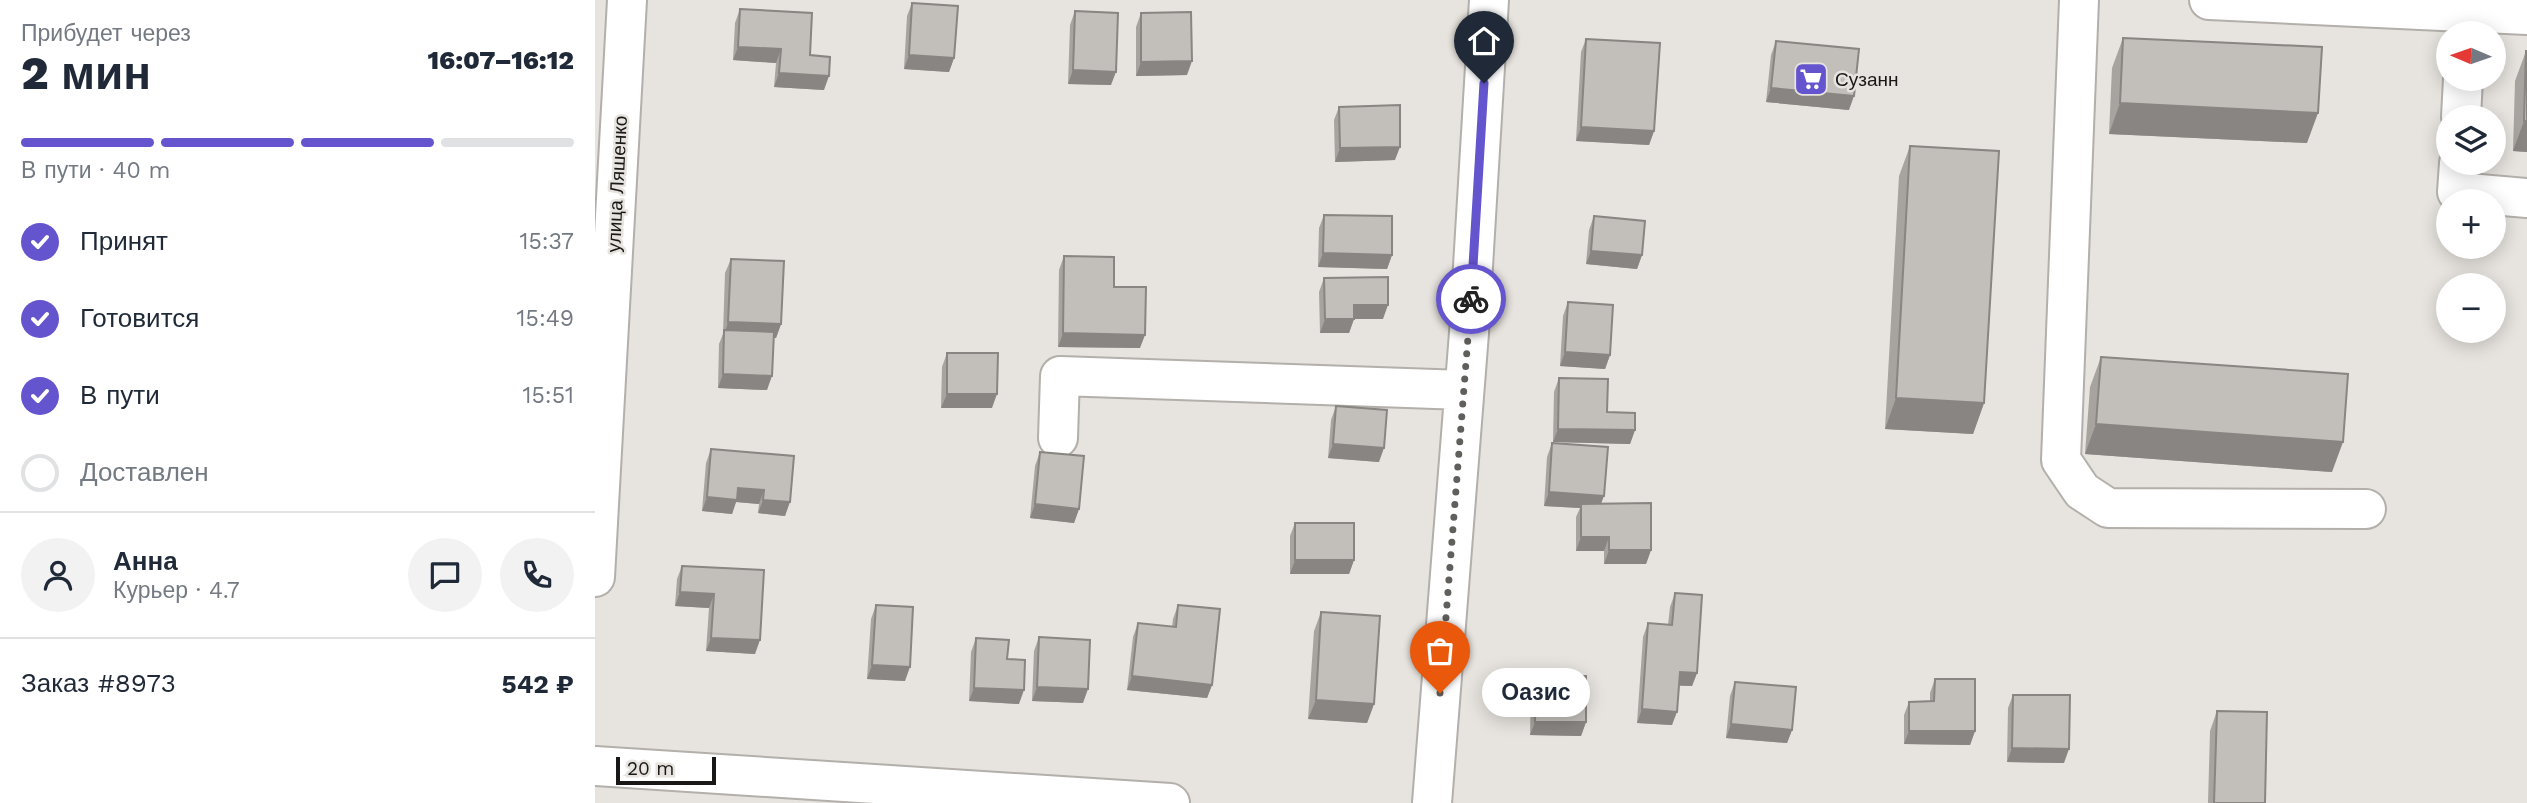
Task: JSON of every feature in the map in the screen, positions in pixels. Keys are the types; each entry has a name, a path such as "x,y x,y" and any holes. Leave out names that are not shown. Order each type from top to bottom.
{"street":[{"name":"улица Ляшенко","path":"595,577 627,0"},
{"path":"1432,803 1464,390 1489,0"},
{"path":"2079,0 2061,460 2082,491 2108,508 2366,509"},
{"path":"2209,0 2347,4 2453,21"},
{"path":"2481,21 2527,15"},
{"path":"2458,175 2457,192 2527,198"},
{"path":"1058,438 1060,376 1464,390"},
{"path":"595,765 1170,803"}],"building":[{"path":"912,3 958,6 954,58 909,55"},
{"path":"740,9 812,13 810,55 830,57 829,76 779,73 781,49 738,47"},
{"path":"1075,11 1118,13 1116,72 1073,70"},
{"path":"1191,12 1192,61 1141,62 1141,13"},
{"path":"2123,38 2322,47 2318,113 2120,103"},
{"path":"1586,39 1660,43 1654,131 1581,127"},
{"path":"1776,41 1859,49 1854,96 1771,88"},
{"path":"2526,51 2527,121 2524,121"},
{"path":"1400,105 1400,147 1340,148 1339,107"},
{"path":"1910,146 1999,151 1984,403 1896,398"},
{"path":"1324,215 1392,216 1392,255 1323,253"},
{"path":"1594,216 1645,221 1642,255 1591,251"},
{"path":"1064,256 1114,257 1114,287 1146,287 1145,335 1063,333"},
{"path":"731,259 784,261 781,324 728,322"},
{"path":"1388,277 1388,305 1354,305 1354,319 1325,319 1324,278"},
{"path":"1568,302 1613,305 1610,355 1565,352"},
{"path":"724,330 774,332 772,376 723,374"},
{"path":"947,353 998,353 997,394 947,394"},
{"path":"2101,357 2348,374 2343,442 2096,424"},
{"path":"1559,378 1608,379 1607,412 1635,413 1635,430 1558,429"},
{"path":"1336,406 1387,410 1384,448 1333,444"},
{"path":"1552,443 1608,447 1604,496 1549,492"},
{"path":"711,449 794,456 790,502 763,500 764,490 738,488 737,500 707,497"},
{"path":"1040,452 1084,456 1079,509 1035,504"},
{"path":"1651,503 1651,550 1609,550 1609,537 1581,537 1581,504"},
{"path":"1295,523 1354,523 1354,560 1295,560"},
{"path":"682,566 764,570 760,640 711,638 714,594 680,592"},
{"path":"1675,593 1702,595 1697,673 1680,672 1677,712 1642,709 1648,623 1672,625"},
{"path":"876,605 913,607 910,667 872,665"},
{"path":"1178,605 1220,609 1212,685 1132,676 1138,623 1176,627"},
{"path":"1321,612 1380,616 1374,704 1316,700"},
{"path":"1039,637 1090,640 1088,689 1037,687"},
{"path":"976,638 1009,640 1007,659 1025,660 1024,690 974,688"},
{"path":"1536,676 1586,676 1586,722 1535,722"},
{"path":"1935,679 1975,679 1975,731 1909,731 1909,702 1934,701"},
{"path":"1735,682 1796,687 1792,730 1731,724"},
{"path":"2013,695 2070,695 2069,749 2012,748"},
{"path":"2217,711 2267,712 2265,803 2214,803"}],"way so far":[{"path":"1440,693 1471,299"}],"place":[{"name":"Сузанн","path":"1811,79"},
{"name":"Оазис","path":"1440,693"}],"route":[{"path":"1471,299 1484,83"}]}
